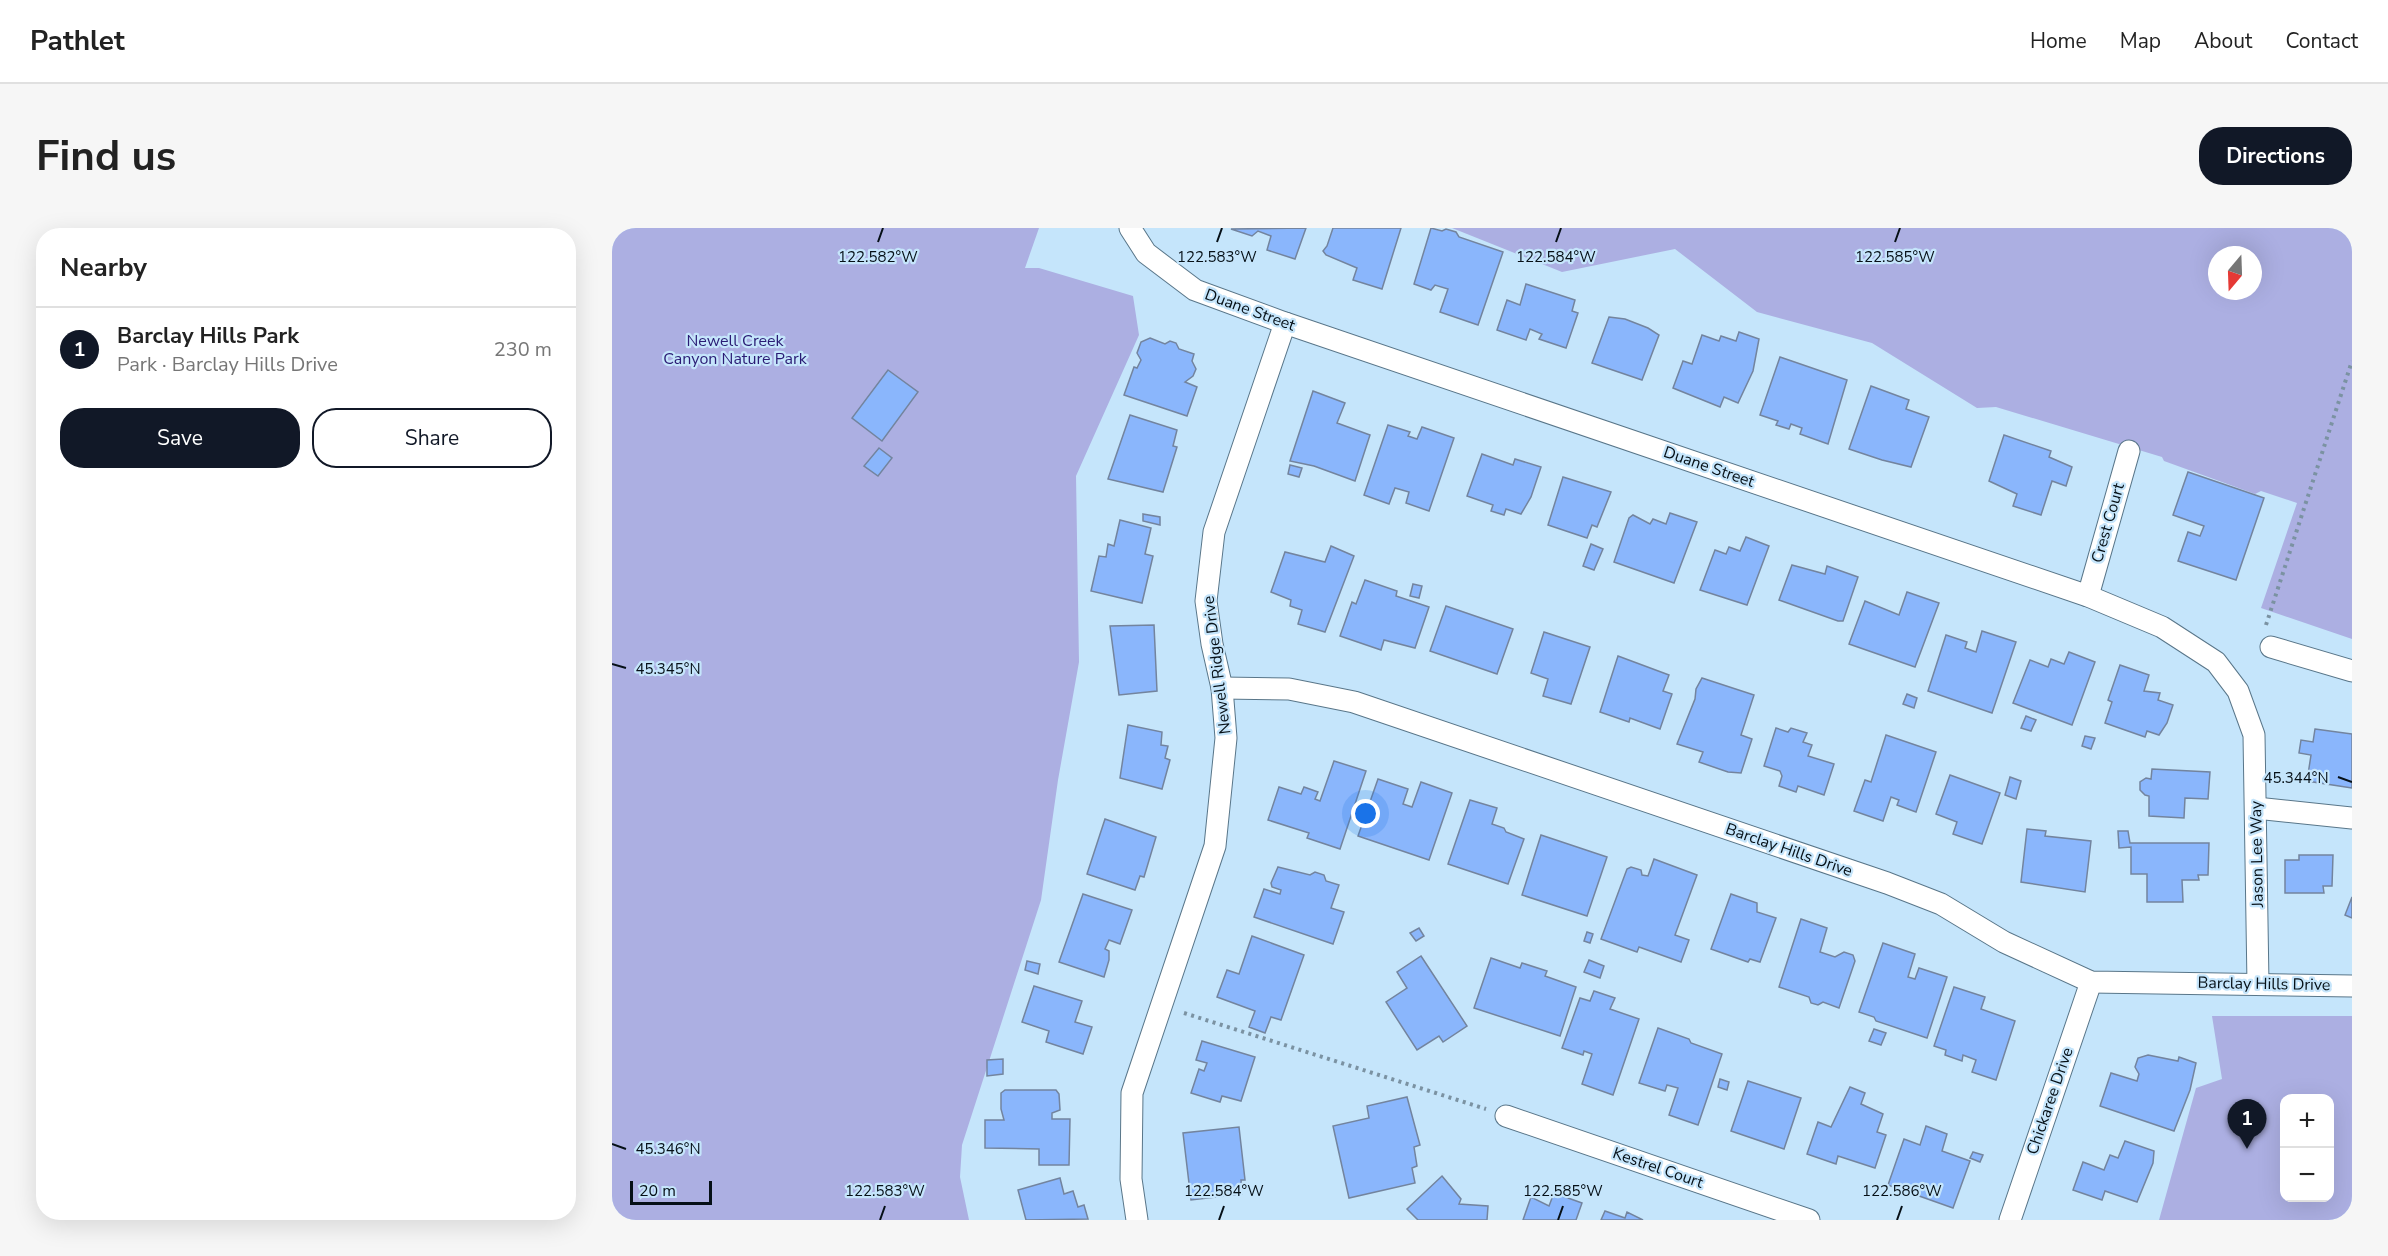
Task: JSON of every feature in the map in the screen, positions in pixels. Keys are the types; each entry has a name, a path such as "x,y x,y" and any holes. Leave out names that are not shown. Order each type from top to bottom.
{"street":[{"name":"Duane Street","path":"1130,228 1146,253 1195,290 1285,323 2088,596 2162,627 2216,662"},
{"name":"Newell Ridge Drive","path":"1137,1220 1131,1179 1132,1093 1215,846 1226,738 1222,688 1212,644 1206,601 1214,532 1285,323"},
{"name":"Crest Court","path":"2088,596 2129,451"},
{"path":"2271,646 2352,671"},
{"name":"Jason Lee Way","path":"2216,662 2238,691 2254,735 2258,984"},
{"name":"Barclay Hills Drive","path":"1222,688 1289,689 1354,702 1887,883 1941,904 2004,942 2091,982 2352,986"},
{"path":"2256,808 2352,818"},
{"name":"Chickaree Drive","path":"2010,1220 2091,982"},
{"name":"Kestrel Court","path":"1506,1116 1809,1220"}],"path":[{"path":"2271,646 2266,623 2352,361"},
{"path":"1209,1021 1506,1116"}],"green space":[{"name":"Newell Creek Canyon Nature Park","path":"612,228 1039,228 1025,268 1039,268 1133,296 1139,335 1076,476 1079,662 1058,780 1041,900 962,1145 960,1177 969,1220 612,1220"},
{"path":"1452,228 2352,228 2352,639 2261,608 2297,503 2261,491 2255,494 2164,461 2162,457 1996,407 1977,408 1872,343 1757,312 1675,249 1562,272"},
{"path":"2212,1016 2352,1016 2352,1220 2159,1220 2196,1088 2222,1079"}],"building":[{"path":"1306,228 1295,259 1267,250 1271,236 1258,231 1252,236 1231,229"},
{"path":"1333,228 1401,228 1382,289 1353,280 1357,268 1326,255 1323,251"},
{"path":"1431,228 1456,232 1459,237 1503,252 1478,325 1440,312 1448,289 1435,285 1431,290 1414,284"},
{"path":"1526,284 1575,300 1572,311 1578,313 1566,348 1539,339 1542,334 1530,329 1526,340 1497,330 1507,300 1520,305"},
{"path":"1609,317 1625,319 1659,335 1642,380 1592,363"},
{"path":"1739,332 1759,339 1753,371 1738,403 1724,397 1720,407 1673,388 1683,361 1692,364 1702,335 1719,341 1721,336 1736,341"},
{"path":"1150,338 1165,344 1170,341 1176,343 1179,349 1194,354 1192,361 1196,369 1193,376 1185,382 1197,387 1187,416 1124,395 1134,367 1137,368 1141,360 1137,353 1141,342"},
{"path":"1780,357 1847,380 1828,444 1800,434 1802,428 1791,424 1789,429 1776,425 1778,421 1760,415"},
{"path":"888,370 918,392 882,441 852,418"},
{"path":"1871,386 1909,400 1906,409 1929,417 1911,467 1849,449"},
{"path":"1313,391 1345,403 1337,423 1370,435 1355,481 1314,466 1290,461"},
{"path":"1130,415 1177,430 1173,446 1177,447 1163,492 1108,479"},
{"path":"1388,425 1410,432 1408,436 1417,439 1422,427 1454,438 1429,511 1406,503 1409,492 1395,488 1389,504 1364,495"},
{"path":"2004,435 2051,451 2049,457 2072,467 2066,486 2052,481 2041,515 2013,506 2017,494 1989,481"},
{"path":"879,448 892,458 878,476 864,466"},
{"path":"1482,454 1513,465 1515,459 1541,467 1531,497 1521,514 1506,509 1504,515 1491,511 1493,505 1467,496"},
{"path":"1290,465 1302,468 1299,477 1288,474"},
{"path":"2188,472 2264,498 2236,580 2178,561 2188,532 2200,536 2204,526 2173,515"},
{"path":"1563,477 1611,492 1597,527 1592,525 1587,538 1548,525"},
{"path":"1670,513 1697,522 1674,583 1614,562 1629,518 1633,515 1650,524 1653,519 1666,524"},
{"path":"1143,514 1160,517 1160,525 1143,521"},
{"path":"1120,520 1151,528 1145,554 1153,556 1142,603 1091,591 1099,556 1106,557 1108,544 1114,546"},
{"path":"1746,537 1769,546 1747,605 1700,590 1715,550 1726,554 1729,547 1740,551"},
{"path":"1591,544 1603,549 1594,570 1583,566"},
{"path":"1331,546 1354,556 1325,632 1298,624 1302,610 1290,606 1291,600 1271,592 1285,552 1325,562"},
{"path":"1792,565 1825,574 1827,566 1858,577 1843,621 1779,600"},
{"path":"1365,580 1397,591 1396,596 1429,607 1415,648 1384,640 1381,650 1340,636 1352,602 1356,604"},
{"path":"1413,584 1422,586 1419,598 1410,596"},
{"path":"1907,592 1939,603 1915,667 1849,644 1865,601 1899,615"},
{"path":"1446,606 1513,629 1497,674 1430,651"},
{"path":"1154,625 1157,691 1119,695 1110,626"},
{"path":"1982,631 2016,642 1992,713 1928,691 1946,635 1967,642 1965,648 1976,652"},
{"path":"1544,632 1590,647 1571,704 1543,696 1548,679 1531,673"},
{"path":"2069,652 2095,662 2072,725 2013,703 2030,660 2048,667 2051,659 2064,664"},
{"path":"1618,656 1669,675 1663,691 1672,694 1660,729 1630,718 1629,722 1600,712"},
{"path":"2120,665 2149,675 2144,691 2160,693 2158,700 2173,705 2167,723 2159,735 2147,731 2145,737 2105,723 2112,702 2108,700"},
{"path":"1702,678 1754,695 1741,735 1752,739 1741,773 1728,772 1699,762 1703,752 1677,744"},
{"path":"1907,694 1917,698 1914,708 1903,704"},
{"path":"2026,716 2036,720 2031,731 2021,728"},
{"path":"1128,725 1162,732 1161,745 1168,746 1165,758 1170,760 1162,789 1120,778"},
{"path":"1776,728 1788,732 1791,728 1807,733 1803,742 1812,745 1808,756 1834,764 1824,795 1798,786 1796,792 1779,786 1782,776 1780,771 1764,766"},
{"path":"2315,729 2352,734 2352,788 2307,781 2311,755 2299,753 2301,740 2313,742"},
{"path":"1886,735 1936,752 1916,812 1897,805 1899,800 1891,797 1883,821 1854,811 1865,780 1871,782"},
{"path":"2085,736 2095,738 2091,749 2082,746"},
{"path":"1334,761 1366,771 1340,849 1307,838 1309,833 1268,820 1279,787 1301,794 1304,787 1318,792 1315,799 1320,801"},
{"path":"2152,769 2210,772 2208,799 2185,798 2184,818 2149,816 2149,796 2140,790 2140,782 2146,778 2151,779"},
{"path":"1950,775 2000,793 1982,844 1953,834 1957,822 1936,814"},
{"path":"2010,777 2021,781 2016,799 2005,795"},
{"path":"1378,779 1408,789 1403,804 1412,807 1421,782 1452,793 1429,860 1358,836"},
{"path":"1470,800 1497,808 1492,824 1524,839 1508,884 1448,864"},
{"path":"1105,819 1156,837 1144,877 1140,876 1135,890 1087,874"},
{"path":"2027,829 2046,831 2045,836 2091,841 2085,892 2021,882"},
{"path":"2118,831 2128,831 2130,843 2209,843 2208,875 2198,875 2199,880 2182,880 2183,902 2147,902 2147,874 2131,874 2131,847 2119,848"},
{"path":"1541,835 1607,857 1587,916 1522,895"},
{"path":"2299,855 2333,855 2332,886 2323,886 2324,893 2285,893 2285,860 2299,860"},
{"path":"1654,859 1697,875 1675,935 1689,940 1681,962 1639,947 1637,952 1601,939 1627,869 1631,867 1641,870 1642,875 1648,876"},
{"path":"1278,867 1310,875 1315,872 1324,875 1326,881 1339,885 1331,908 1344,912 1333,944 1254,917 1264,889 1280,894 1281,890 1272,887 1271,883"},
{"path":"1083,894 1132,910 1120,944 1109,940 1105,949 1109,951 1109,960 1104,977 1059,962"},
{"path":"1731,894 1757,903 1757,912 1776,918 1760,962 1750,959 1748,962 1711,949"},
{"path":"2352,897 2352,918 2345,915"},
{"path":"1801,919 1827,928 1820,952 1835,957 1844,952 1853,955 1855,961 1839,1008 1823,1002 1818,1005 1811,1003 1809,997 1779,987"},
{"path":"1419,928 1424,936 1416,941 1410,933"},
{"path":"1587,932 1593,934 1590,943 1584,941"},
{"path":"1252,936 1304,955 1281,1020 1271,1017 1265,1033 1249,1027 1255,1011 1217,997 1227,970 1239,974"},
{"path":"1883,943 1915,954 1908,977 1915,979 1919,968 1947,977 1927,1038 1876,1021 1874,1017 1859,1012"},
{"path":"1421,956 1467,1026 1443,1042 1439,1036 1417,1050 1386,1002 1407,988 1397,972"},
{"path":"1491,958 1520,968 1522,963 1547,971 1545,976 1576,987 1560,1036 1474,1008"},
{"path":"1589,960 1604,966 1600,978 1584,972"},
{"path":"1027,961 1040,964 1038,974 1025,970"},
{"path":"1034,986 1082,1001 1075,1022 1092,1027 1083,1054 1046,1042 1049,1031 1022,1022"},
{"path":"1954,987 1985,997 1981,1009 2015,1021 1996,1080 1972,1072 1976,1060 1963,1055 1962,1061 1945,1055 1946,1050 1934,1046"},
{"path":"1594,991 1615,998 1610,1009 1639,1019 1613,1095 1582,1084 1592,1054 1584,1051 1583,1055 1562,1048 1580,998 1590,1001"},
{"path":"1658,1028 1722,1054 1698,1125 1669,1115 1678,1088 1667,1085 1665,1091 1639,1083"},
{"path":"1874,1029 1886,1033 1881,1045 1869,1041"},
{"path":"1202,1041 1255,1057 1241,1101 1222,1096 1220,1102 1191,1093 1199,1069 1204,1071 1207,1063 1196,1060"},
{"path":"2148,1055 2178,1061 2179,1057 2196,1063 2190,1090 2174,1131 2100,1106 2111,1073 2137,1081 2139,1074 2135,1067 2138,1058"},
{"path":"1003,1059 1003,1074 987,1076 987,1060"},
{"path":"1720,1079 1729,1082 1727,1090 1718,1087"},
{"path":"1748,1081 1801,1098 1784,1149 1731,1131"},
{"path":"1850,1087 1865,1093 1861,1104 1883,1114 1877,1132 1886,1135 1875,1168 1838,1156 1836,1164 1807,1154 1818,1122 1831,1127"},
{"path":"1005,1090 1056,1090 1059,1094 1060,1110 1052,1113 1052,1119 1070,1119 1069,1165 1039,1165 1039,1149 985,1148 985,1120 1004,1120 1001,1093"},
{"path":"1407,1097 1420,1145 1414,1147 1417,1166 1412,1168 1415,1183 1349,1198 1333,1126 1369,1118 1367,1106"},
{"path":"1926,1126 1947,1134 1942,1151 1970,1161 1953,1208 1888,1185 1904,1139 1920,1145"},
{"path":"1239,1127 1245,1180 1241,1180 1242,1194 1191,1200 1183,1133"},
{"path":"2125,1141 2154,1151 2153,1163 2137,1202 2105,1191 2102,1200 2073,1190 2083,1162 2104,1170 2110,1155 2118,1158"},
{"path":"1973,1152 1983,1155 1980,1162 1970,1158"},
{"path":"1442,1176 1461,1199 1459,1204 1488,1206 1487,1220 1418,1220 1407,1209"},
{"path":"1060,1178 1064,1194 1073,1191 1078,1207 1084,1205 1088,1219 1026,1220 1018,1190"},
{"path":"1554,1193 1582,1203 1576,1220 1523,1220 1531,1197 1549,1206"},
{"path":"1605,1211 1625,1218 1627,1212 1643,1220 1601,1220"}],"place":[{"name":"Barclay Hills Park","path":"2247,1149"}]}
